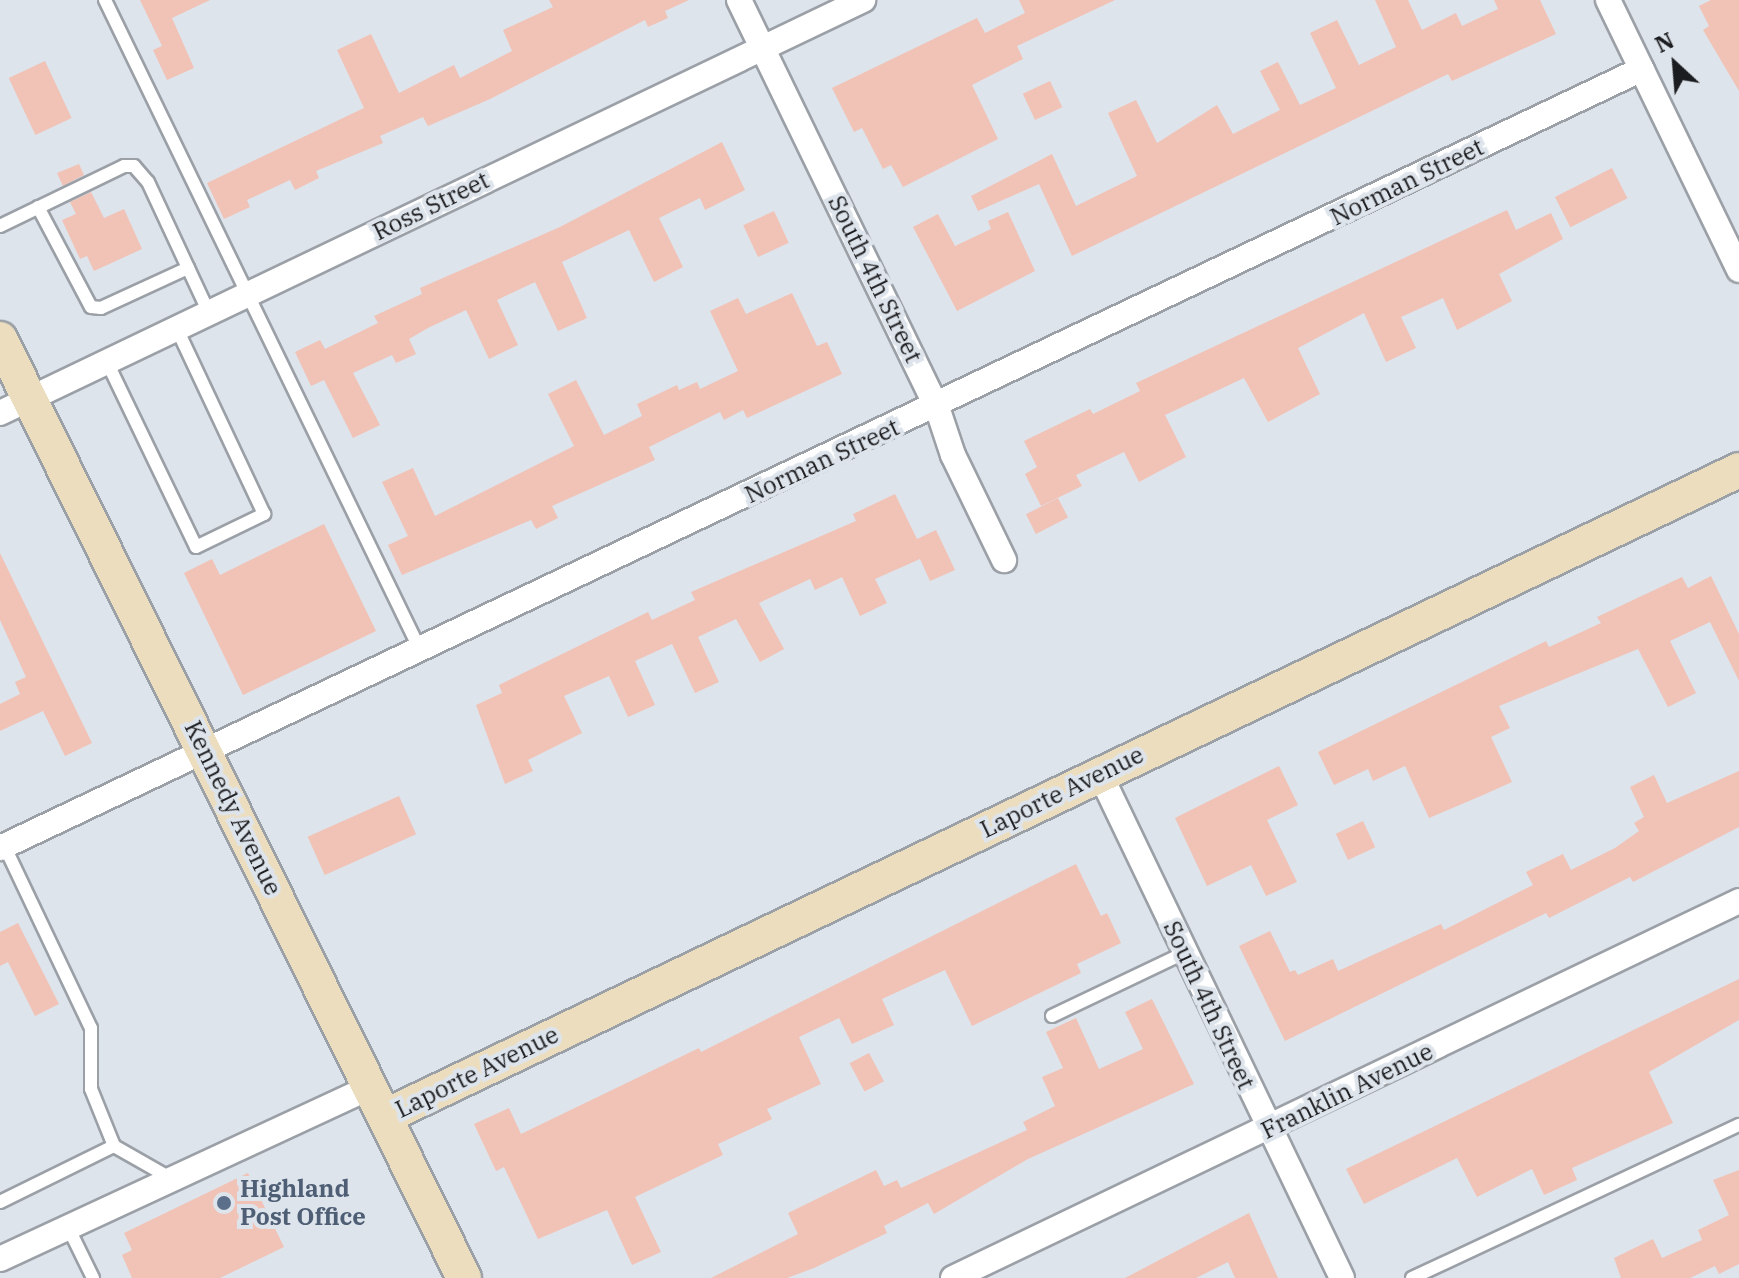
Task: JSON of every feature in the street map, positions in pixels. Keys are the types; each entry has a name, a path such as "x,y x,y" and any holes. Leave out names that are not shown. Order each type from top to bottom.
{"street":[{"name":"South 4th Street","path":"739,0 937,407 953,455 1004,560"},
{"name":"Ross Street","path":"15,406 863,0"},
{"path":"1608,0 1739,270"},
{"name":"Norman Street","path":"2,844 937,407 1642,69"},
{"name":"Kennedy Avenue","path":"0,339 15,406 205,751 464,1278"},
{"name":"Laporte Avenue","path":"0,1259 172,1179 378,1102 1100,774 1739,470"},
{"name":"South 4th Street","path":"1100,774 1342,1278"},
{"name":"Franklin Avenue","path":"953,1278 1739,901"}],"lane":[{"path":"105,0 420,650"},
{"path":"0,226 134,166 148,182 209,313"},
{"path":"38,207 91,307 101,308 188,268"},
{"path":"107,362 196,547 264,514 177,329"},
{"path":"2,844 91,1028 91,1089 114,1146 172,1179"},
{"path":"1052,1016 1184,953"},
{"path":"1412,1278 1739,1125"},
{"path":"0,1202 114,1146"},
{"path":"68,1227 93,1278"}],"building":[{"path":"140,0 210,0 172,18 194,68 167,80 153,50 162,46"},
{"path":"549,0 689,0 665,11 668,18 648,27 645,20 490,99 428,126 423,117 380,136 383,143 316,171 319,178 295,190 290,180 247,200 250,207 224,219 207,183 364,108 337,50 371,34 399,93 454,65 460,78 512,51 503,30 553,7"},
{"path":"1019,0 1115,0 1017,46 1023,59 972,85 998,139 903,187 891,165 883,169 862,128 854,132 832,88 977,18 985,33 1025,13"},
{"path":"1375,0 1408,0 1422,30 1456,13 1462,26 1498,9 1494,0 1540,0 1556,34 1452,81 1448,74 1072,256 1039,184 978,211 971,196 1052,154 1076,206 1137,176 1108,113 1136,100 1157,143 1217,105 1233,134 1280,110 1260,71 1278,62 1300,105 1336,88 1310,33 1337,20 1359,65 1396,47"},
{"path":"1711,0 1739,0 1739,91 1703,30 1709,26 1699,6"},
{"path":"45,61 72,118 35,135 9,78"},
{"path":"1050,81 1062,107 1035,120 1023,94"},
{"path":"722,142 745,190 705,210 700,198 659,218 683,267 654,282 629,230 562,262 587,318 558,331 535,282 497,300 518,345 489,359 466,310 428,328 409,339 416,354 396,363 392,355 353,373 380,425 353,438 324,380 311,386 295,352 320,340 325,349 378,323 374,316 422,294 420,288 560,227"},
{"path":"79,164 84,175 63,186 57,173"},
{"path":"1612,168 1627,198 1570,227 1555,197"},
{"path":"91,192 104,218 124,209 142,249 94,271 87,256 80,259 62,220 76,214 70,202"},
{"path":"1507,210 1516,230 1551,213 1563,239 1499,274 1512,301 1457,330 1443,298 1401,317 1416,348 1386,362 1364,313 1298,348 1320,394 1268,422 1244,378 1165,415 1186,457 1139,482 1124,452 1076,475 1082,486 1041,506 1025,474 1037,467 1024,441 1090,409 1093,414 1140,391 1136,383"},
{"path":"774,211 789,243 758,257 743,225"},
{"path":"1008,212 1035,271 957,311 913,227 938,214 955,246 991,229 988,221"},
{"path":"792,293 817,346 827,342 842,374 747,418 743,410 724,420 720,412 649,447 655,460 552,506 558,518 536,529 531,520 402,575 388,545 408,536 382,482 413,468 435,516 574,446 548,394 576,380 604,435 642,416 637,404 677,385 679,390 697,382 700,389 738,371 710,311 738,298 746,314"},
{"path":"895,494 917,539 936,530 955,570 930,581 920,559 875,579 887,603 860,616 842,577 815,590 810,579 759,603 784,649 760,662 736,619 698,637 719,682 695,693 672,644 635,661 655,705 628,717 609,676 564,696 582,733 528,760 533,771 505,784 476,705 502,693 499,685 648,612 652,620 695,600 691,592 856,521 853,514"},
{"path":"1058,498 1068,518 1036,534 1026,514"},
{"path":"324,524 376,631 243,695 184,573 212,559 220,575"},
{"path":"0,553 92,743 65,756 43,711 0,731 0,704 20,694 15,682 26,677 0,620"},
{"path":"1711,576 1739,634 1739,681 1710,622 1670,641 1696,693 1668,707 1638,649 1499,706 1510,728 1491,737 1512,782 1483,795 1429,818 1405,766 1373,781 1368,769 1334,785 1318,752 1546,641 1549,647 1601,623 1597,617 1682,577 1688,588"},
{"path":"1279,766 1298,805 1267,820 1297,882 1266,896 1251,865 1207,886 1175,818"},
{"path":"1739,771 1739,827 1633,882 1630,877 1549,918 1546,913 1285,1041 1239,946 1270,931 1290,972 1295,970 1298,975 1333,959 1338,971 1441,924 1444,930 1533,885 1526,872 1563,854 1571,870 1615,848 1639,831 1634,823 1644,817 1630,787 1654,775 1667,803"},
{"path":"399,796 416,834 325,875 308,837"},
{"path":"1363,821 1375,847 1348,860 1336,834"},
{"path":"1076,864 1101,916 1107,913 1121,943 1077,964 1081,973 972,1026 945,970 882,999 894,1025 852,1044 839,1018 799,1037 821,1084 767,1109 772,1119 718,1144 723,1155 635,1197 661,1252 632,1265 607,1210 538,1239 504,1167 496,1171 474,1124 509,1108 521,1134 699,1048 701,1052"},
{"path":"18,923 59,1004 35,1016 8,962 0,966 0,932"},
{"path":"1739,979 1739,1020 1649,1072 1673,1123 1572,1168 1577,1180 1544,1195 1532,1169 1477,1197 1457,1158 1364,1204 1346,1169"},
{"path":"1152,999 1194,1084 1028,1159 934,1214 928,1203 884,1226 887,1233 814,1268 787,1278 711,1278 798,1234 788,1213 876,1170 884,1186 897,1180 901,1188 1027,1130 1023,1122 1055,1106 1042,1077 1063,1068 1046,1032 1076,1018 1099,1069 1143,1049 1125,1012"},
{"path":"869,1053 884,1081 865,1092 850,1063"},
{"path":"1739,1170 1739,1264 1719,1274 1715,1266 1690,1278 1621,1278 1614,1258 1653,1239 1662,1258 1702,1240 1698,1230 1729,1215 1713,1180"},
{"name":"Highland Post Office","path":"248,1173 284,1247 220,1278 132,1278 122,1255 132,1250 124,1233"},
{"path":"1249,1213 1278,1278 1235,1278 1228,1262 1196,1278 1125,1278"}],"place":[{"name":"Highland Post Office","path":"224,1203"}]}
